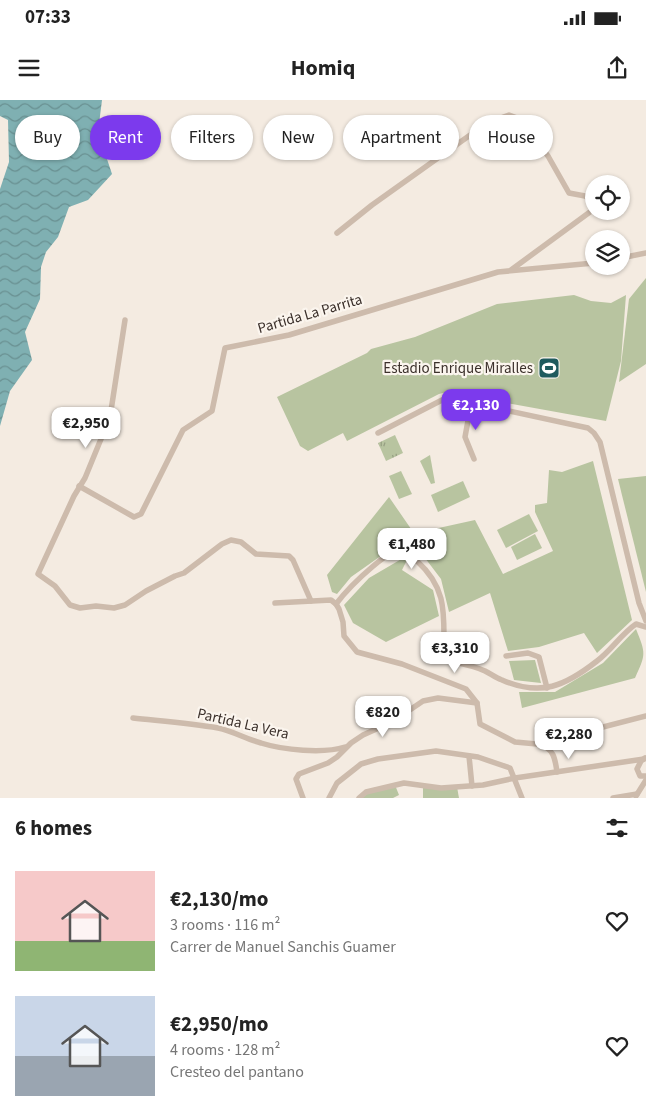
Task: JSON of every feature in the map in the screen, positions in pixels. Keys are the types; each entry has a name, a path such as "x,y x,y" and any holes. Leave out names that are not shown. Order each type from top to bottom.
{"street":[{"path":"337,233 372,205 487,123 509,115 518,118 548,156 569,193 585,196"},
{"name":"Partida La Parrita","path":"511,270 585,216"},
{"path":"630,256 646,253"},
{"name":"Partida La Parrita","path":"79,486 134,517 141,514 183,430 212,412 225,348 289,336 498,272 585,264"},
{"path":"125,320 110,418 85,478 79,486 38,574 56,586 70,605 80,608 96,606 114,608 125,605 174,576 184,573 222,544 231,540 241,542 256,554 289,556 293,560 311,601"},
{"path":"378,433 449,398 588,428 600,442 639,603 646,620"},
{"path":"474,404 471,404 465,436 474,459"},
{"path":"336,604 353,584 374,566 392,553 410,545 415,545 417,560 426,569 439,589 443,601 444,660 474,667 511,684 540,689 555,687 567,681 598,660 630,628 636,624 646,626"},
{"path":"275,603 326,600 336,604 342,615 344,636 357,652 402,664 466,689 477,703 480,724 516,742 545,746 555,756 557,772"},
{"path":"639,603 646,608"},
{"path":"506,656 528,653 539,657 547,688"},
{"path":"303,798 297,782 297,776 333,760 363,735 381,728 402,716 418,703 430,698 477,703"},
{"path":"537,744 646,716"},
{"name":"Partida La Vera","path":"133,718 218,728 262,744 275,746 320,752 334,751 347,747"},
{"path":"329,798 337,784 361,764 378,759 436,751 469,756 510,768 522,798"},
{"path":"469,756 472,786"},
{"path":"359,798 366,792 404,783 441,788 472,786 645,758"},
{"path":"637,772 638,765 645,758"},
{"path":"626,762 632,764 640,776 646,776"},
{"path":"613,798 636,796 646,780"}],"green space":[{"path":"646,278 646,364 619,382 629,299"},
{"path":"574,295 591,301 611,303 626,295 621,361 606,421 447,392 439,394 347,441 343,433 308,451 300,446 277,397 367,353 371,349 415,337 497,304"},
{"path":"395,435 403,453 386,461 378,443"},
{"path":"430,455 435,483 431,484 420,461"},
{"path":"593,461 632,620 597,653 584,633 539,647 508,651 490,593 449,612 441,579 425,558 422,538 434,529 475,520 503,574 553,551 535,512 535,505 547,503 549,470 562,472"},
{"path":"401,471 412,494 399,499 389,476"},
{"path":"646,476 646,592 618,479"},
{"path":"463,481 470,497 438,512 431,495"},
{"path":"389,497 418,539 402,541 351,577 337,594 332,592 327,575"},
{"path":"529,514 538,531 506,548 497,530"},
{"path":"535,534 542,548 517,560 511,547"},
{"path":"410,554 402,570 433,590 439,616 386,642 353,623 344,605 369,578"},
{"path":"636,629 642,644 643,659 635,678 522,708 519,692 555,692 603,663"},
{"path":"535,660 541,683 514,680 509,661"},
{"path":"395,785 399,795 393,798 359,798 366,792"},
{"path":"423,786 457,787 459,798 423,798"}],"water":[{"path":"0,100 102,100 100,115 90,115 90,160 107,160 112,174 88,200 69,207 58,237 46,252 41,267 40,299 25,332 32,360 10,391 0,426 0,189 9,162 8,120 0,116"}],"place":[{"name":"Estadio Enrique Miralles","path":"549,368"}]}
